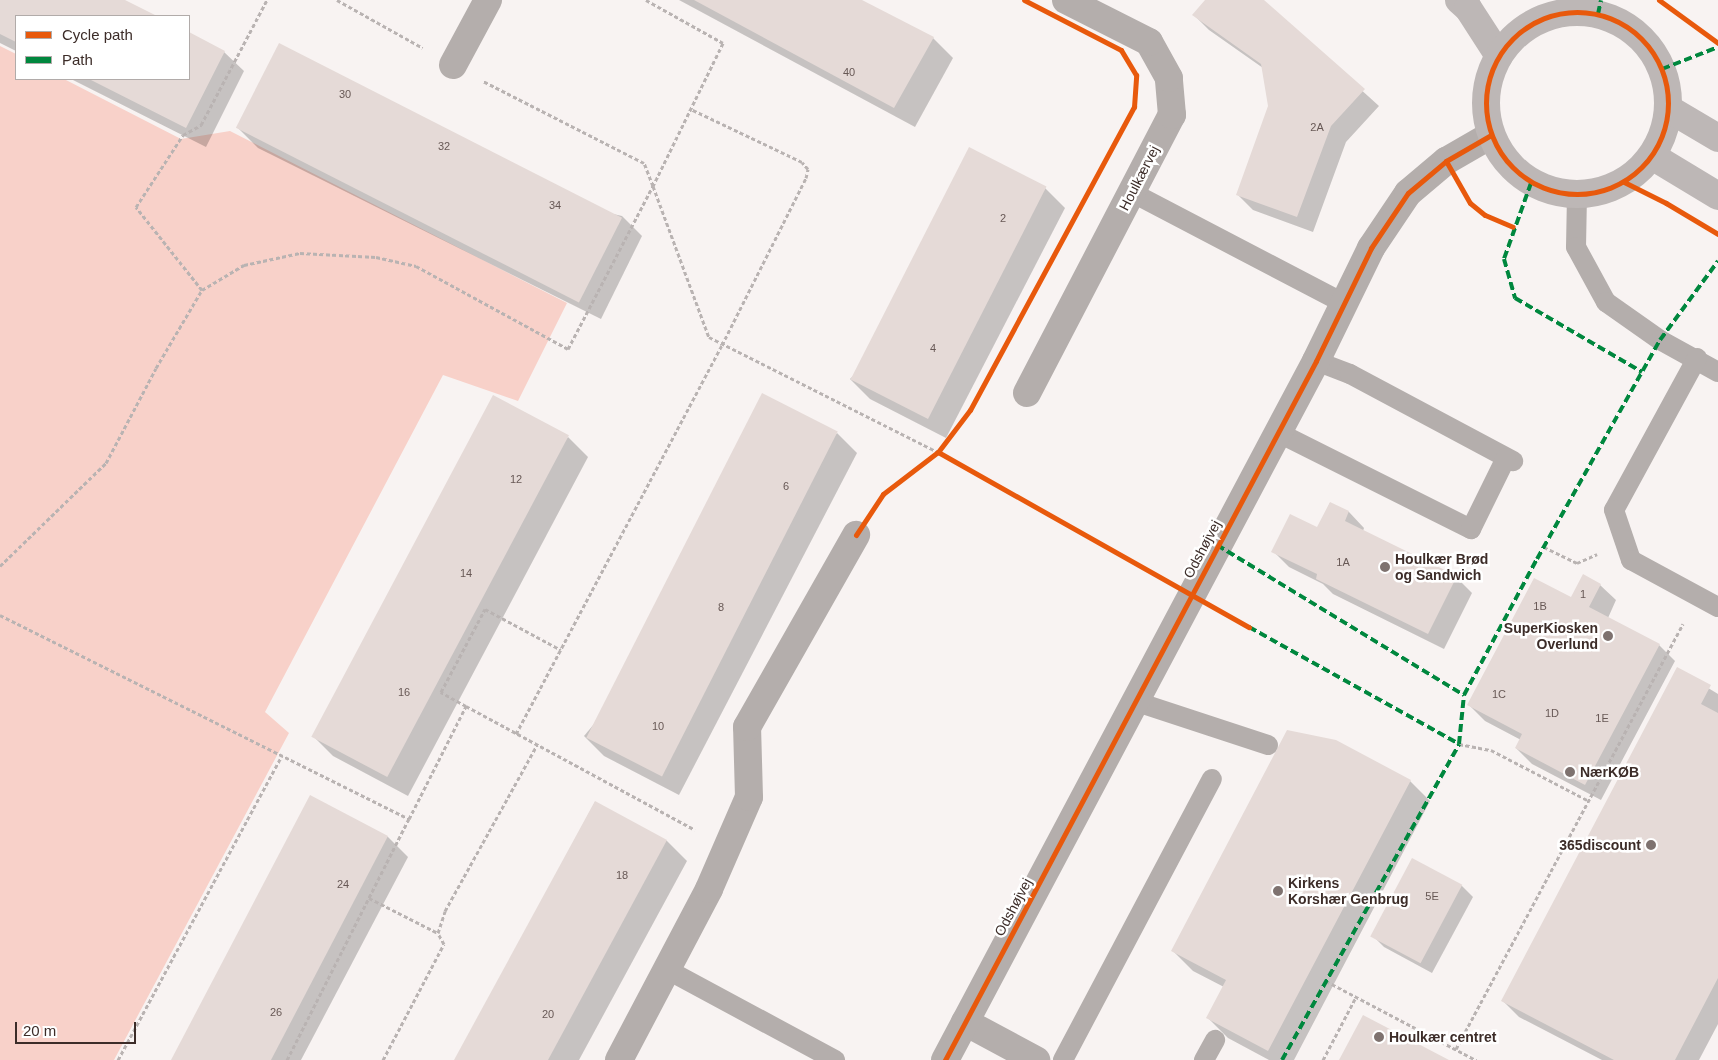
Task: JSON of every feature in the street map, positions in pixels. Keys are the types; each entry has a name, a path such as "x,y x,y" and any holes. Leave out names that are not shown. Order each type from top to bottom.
{"street":[{"path":"453,65 488,0"},
{"name":"Houlkærvej","path":"1027,393 1172,115 1169,78 1149,42 1066,0"},
{"path":"1459,0 1468,8 1499,56"},
{"path":"1549,7 1598,14 1637,33 1662,69 1669,109 1664,134 1652,156 1624,182 1601,192 1578,195 1553,192 1531,182 1506,162 1491,135 1486,108 1488,81 1499,56 1514,37 1534,22 1549,7"},
{"path":"1669,109 1718,138"},
{"name":"Odshøjvej","path":"945,1060 1316,361 1371,248 1408,193 1446,161 1491,135"},
{"path":"1652,156 1718,196"},
{"path":"619,1060 727,847 749,797 747,727 856,535"},
{"path":"965,1022 1036,1060"}],"lane":[{"path":"1131,192 1345,304"},
{"path":"1578,195 1576,248 1606,302 1660,340 1697,358 1718,372"},
{"path":"1697,358 1614,510 1631,560 1718,607"},
{"path":"1278,432 1471,528 1510,460 1350,374 1316,361"},
{"path":"1134,701 1268,745"},
{"path":"1063,1060 1212,779"},
{"path":"666,969 835,1060"},
{"path":"1204,1060 1215,1040"}],"path":[{"path":"202,290 136,207 183,135 201,125 267,0"},
{"path":"337,0 453,65 644,163 709,337 946,457"},
{"path":"0,566 106,463 156,368 202,290 244,265 300,253 376,257 416,266 568,349 653,186 724,43 646,0"},
{"path":"516,734 722,345 808,169 802,162 691,109"},
{"path":"930,458 943,445"},
{"path":"1544,546 1577,562 1625,542"},
{"path":"1456,1049 1681,630 1695,594"},
{"path":"561,650 485,608 441,692 727,847"},
{"path":"0,615 409,819"},
{"path":"287,1060 466,706"},
{"path":"1459,744 1491,750 1589,801"},
{"path":"438,933 445,911 537,745"},
{"path":"118,1060 282,755"},
{"path":"369,898 438,933 444,944 383,1060"},
{"path":"1326,981 1476,1060"},
{"path":"1323,1060 1356,997"}],"shaded area":[{"path":"0,46 15,54 15,80 66,80 181,139 230,131 567,303 518,401 443,375 265,712 289,733 114,1060 0,1060"}],"building":[{"path":"0,0 125,0 155,15 15,15 15,42 0,34"},
{"path":"694,0 862,0 934,37 894,108"},
{"path":"1205,0 1264,0 1365,89 1331,126 1297,217 1236,195 1268,106 1261,64 1192,15"},
{"path":"190,33 225,51 186,128 91,80 190,80"},
{"path":"279,43 622,218 579,302 236,128"},
{"path":"969,147 1047,186 928,419 851,380"},
{"path":"762,393 838,432 662,776 586,738"},
{"path":"493,395 569,435 387,777 311,737"},
{"path":"1330,502 1349,511 1345,521 1457,576 1428,634 1316,579 1317,574 1271,552 1290,514 1317,527"},
{"path":"1583,574 1601,584 1589,607 1660,644 1585,785 1515,748 1522,734 1467,705 1534,578 1571,597"},
{"name":"365discount","path":"1677,667 1711,685 1701,704 1718,713 1718,978 1675,1060 1614,1060 1501,1001"},
{"name":"Kirkens Korshær Genbrug","path":"1287,730 1336,740 1411,780 1268,1051 1206,1018 1226,980 1171,951"},
{"path":"310,795 388,836 271,1060 171,1060"},
{"path":"595,801 667,840 548,1060 454,1060"},
{"path":"1412,858 1462,885 1421,963 1370,937"},
{"name":"Houlkær centret","path":"1363,1015 1449,1060 1339,1060"}],"marked path":[{"path":"1598,14 1601,0"},
{"path":"1662,69 1718,47"},
{"path":"1531,183 1504,259 1515,298 1642,372"},
{"path":"1282,1060 1459,744 1464,695 1537,559 1660,340 1718,261"},
{"path":"1217,545 1464,695"},
{"path":"1249,627 1459,744"}],"cycle path":[{"path":"856,535 883,494 938,452 970,410 1134,107 1136,75 1121,50 1024,0"},
{"path":"1659,0 1718,43"},
{"path":"1586,12 1612,19 1628,27 1647,45 1661,68 1668,94 1668,103 1668,112 1661,138 1653,154 1635,173 1628,179 1603,190 1586,194 1568,194 1542,187 1526,179 1501,154 1493,138 1488,121 1486,94 1493,68 1501,52 1526,27 1542,19 1559,14 1586,12"},
{"path":"945,1060 1316,361 1371,248 1408,193 1446,161 1491,135"},
{"path":"1446,161 1470,203 1485,215 1513,227"},
{"path":"1624,182 1666,203 1718,234"},
{"path":"938,452 1249,627"}],"place":[{"name":"Houlkær Brød og Sandwich","path":"1385,567"},
{"name":"SuperKiosken Overlund","path":"1608,636"},
{"name":"NærKØB","path":"1570,772"},
{"name":"365discount","path":"1651,845"},
{"name":"Kirkens Korshær Genbrug","path":"1278,891"},
{"name":"Houlkær centret","path":"1379,1037"}]}
